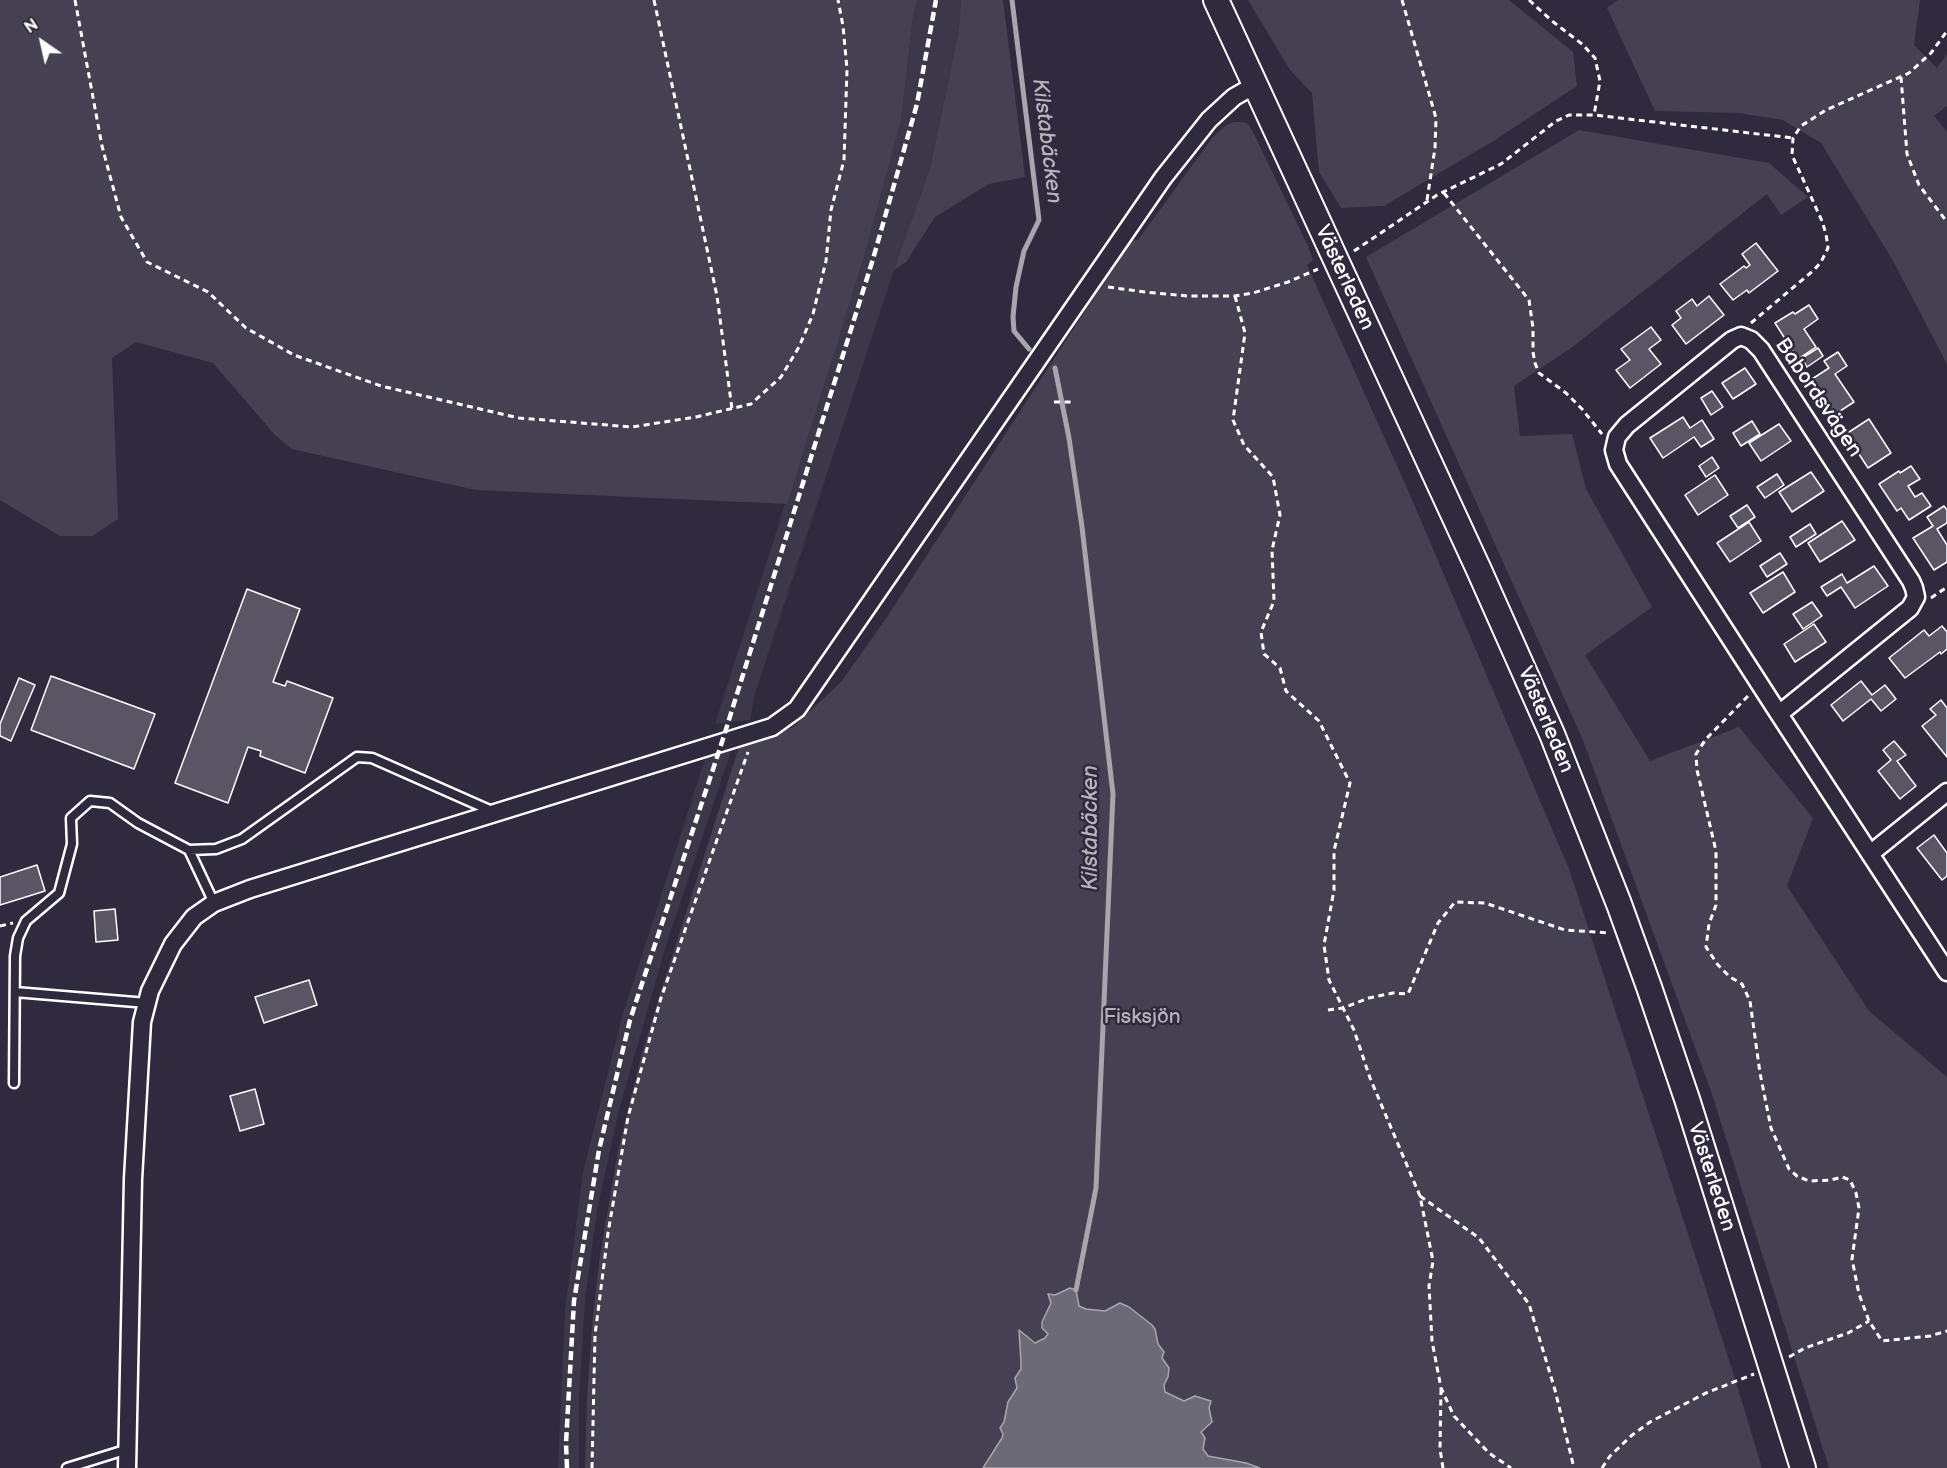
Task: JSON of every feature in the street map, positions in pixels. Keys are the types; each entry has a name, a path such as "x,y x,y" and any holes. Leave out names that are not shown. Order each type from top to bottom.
{"street":[{"name":"Västerleden","path":"1216,0 1552,734 1628,930 1687,1099 1803,1468"},
{"path":"127,1468 134,1179 142,1022 147,1003 173,944 194,917 213,903 250,888 772,728 796,709 1189,143 1226,105 1255,85"},
{"name":"Babordsvägen","path":"1614,450 1617,436 1627,425 1732,340 1742,336 1751,340 1761,350 1911,581 1916,597 1910,608 1779,714"},
{"path":"1614,450 1618,464 1947,972"},
{"path":"1870,854 1947,792"}],"lane":[{"path":"14,1083 15,956 18,938 26,921 59,893 72,844 71,818 90,801 110,803 138,823 189,850 216,849 242,839 357,757 372,758 495,812"},
{"path":"189,850 213,903"},
{"path":"15,992 147,1003"},
{"path":"67,1468 128,1449"}],"path":[{"path":"75,0 102,147 121,217 147,262 208,292 246,328 294,355 381,386 519,418 632,427 696,417 751,404 781,377 799,347 813,314 826,261 831,210 844,160 847,69 838,0"},
{"path":"654,0 717,296 732,409"},
{"path":"1402,0 1436,118 1435,148 1427,201"},
{"path":"1529,0 1582,44 1595,58 1600,81 1594,115"},
{"path":"1742,336 1762,312 1814,270 1828,248 1822,220 1792,155 1793,138 1801,126 1815,115 1901,77 1917,67 1947,31"},
{"path":"1901,77 1907,154 1919,185 1947,222"},
{"path":"1350,253 1427,201 1502,164 1556,121 1575,114 1793,138"},
{"path":"1443,192 1529,300 1533,351 1539,373 1566,393 1582,409 1614,450"},
{"path":"1089,284 1145,292 1234,296 1253,293 1288,282 1322,267"},
{"path":"1234,296 1245,333 1233,420 1244,445 1273,477 1280,515 1272,550 1274,601 1261,632 1264,654 1280,668 1286,692 1319,721 1350,783 1334,851 1334,890 1324,945 1329,980 1354,1030 1370,1078 1420,1196 1433,1261 1429,1286 1432,1341 1442,1388 1454,1416 1489,1453 1511,1468"},
{"path":"1054,402 1075,402"},
{"path":"1760,684 1725,718 1696,754 1697,770 1716,851 1716,905 1708,924 1706,947 1718,965 1742,984 1750,1001 1760,1073 1771,1128 1789,1168 1797,1176 1809,1181 1842,1177 1850,1180 1859,1208 1852,1259 1859,1294 1869,1321 1882,1341 1930,1336 1947,1331"},
{"path":"592,1468 595,1335 608,1233 628,1117 661,998 749,751"},
{"path":"1328,1010 1343,1008 1393,993 1408,994 1438,924 1455,902 1485,903 1565,930 1613,933 1628,930"},
{"path":"1420,1196 1479,1238 1529,1304 1555,1390 1574,1468"},
{"path":"1602,1468 1624,1442 1650,1422 1706,1393 1772,1366 1805,1348 1848,1333 1869,1321"},
{"path":"1442,1388 1440,1449 1443,1468"}],"shaded area":[{"path":"917,0 961,0 959,30 930,168 894,270 755,693 750,720 715,724 866,250 901,120"},
{"path":"731,751 667,942 619,1110 597,1210 585,1300 579,1398 579,1468 558,1468 565,1310 583,1172 621,1020 706,756"},
{"path":"1070,1288 1076,1290 1079,1306 1105,1311 1120,1303 1129,1307 1152,1325 1158,1344 1164,1352 1162,1358 1169,1368 1164,1385 1165,1392 1184,1401 1195,1396 1211,1401 1209,1408 1212,1422 1201,1432 1205,1438 1203,1449 1208,1456 1260,1468 983,1468 1002,1438 1000,1428 1004,1422 1008,1402 1017,1388 1015,1378 1021,1369 1019,1330 1035,1343 1045,1338 1048,1334 1042,1328 1042,1322 1051,1303 1048,1294 1055,1295"}],"green space":[{"path":"0,0 917,0 901,120 866,250 787,504 476,490 292,449 275,435 213,363 136,342 112,358 118,519 92,536 60,536 0,500"},
{"path":"961,0 1003,0 1025,177 989,184 935,217 906,262 894,270 930,168 959,30"},
{"path":"1248,0 1509,0 1573,52 1577,86 1495,140 1384,206 1341,208 1319,172 1312,93 1290,70"},
{"path":"1618,0 1920,0 1914,45 1937,68 1947,54 1947,106 1934,116 1947,132 1947,364 1892,259 1821,143 1783,120 1739,113 1655,111 1607,8"},
{"name":"Fisksjön","path":"1234,122 1248,124 1252,130 1308,246 1313,260 1307,265 1410,495 1569,869 1762,1468 585,1468 592,1326 599,1262 618,1151 654,1013 739,747 793,727 841,682 885,620 1131,240 1138,240 1212,138 1226,125"},
{"path":"1579,130 1769,163 1808,197 1781,215 1767,194 1571,348 1514,386 1520,436 1572,434 1586,489 1652,607 1585,655 1650,761 1739,727 1813,818 1787,886 1869,1011 1947,1077 1947,1468 1829,1468 1712,1094 1583,740 1366,257"}],"building":[{"path":"1756,243 1778,271 1749,293 1747,290 1733,300 1720,284 1744,266 1746,268 1750,265 1742,254"},
{"path":"1709,296 1724,315 1686,344 1672,325 1681,318 1676,311 1692,299 1697,306"},
{"path":"1809,305 1818,319 1804,329 1816,347 1798,359 1775,323"},
{"path":"1651,327 1661,340 1649,349 1661,364 1630,388 1616,370 1630,360 1621,349"},
{"path":"1818,348 1823,356 1807,367 1802,358"},
{"path":"1838,352 1847,366 1835,374 1854,402 1834,415 1812,379 1829,368 1824,361"},
{"path":"1745,368 1756,384 1733,399 1722,383"},
{"path":"1712,391 1723,407 1711,415 1701,398"},
{"path":"1683,417 1690,428 1702,420 1714,439 1701,447 1694,437 1663,458 1650,438"},
{"path":"1869,419 1891,453 1868,468 1846,434"},
{"path":"1752,421 1760,434 1741,446 1733,433"},
{"path":"1779,424 1791,441 1761,461 1749,443"},
{"path":"1712,457 1719,468 1706,477 1699,466"},
{"path":"1911,466 1920,479 1908,486 1915,497 1922,493 1931,506 1909,520 1901,508 1897,511 1879,484"},
{"path":"1811,472 1824,491 1792,512 1779,492"},
{"path":"1777,474 1784,485 1765,498 1757,487"},
{"path":"1715,475 1728,495 1698,515 1685,495"},
{"path":"1747,505 1755,517 1738,528 1730,516"},
{"path":"1944,506 1947,510 1947,523 1937,529 1947,545 1947,562 1934,570 1913,538 1933,526 1927,517"},
{"path":"1842,521 1855,540 1820,562 1808,543"},
{"path":"1749,522 1761,541 1730,562 1717,543"},
{"path":"1810,524 1816,534 1796,547 1790,537"},
{"path":"1780,553 1787,564 1767,577 1760,566"},
{"path":"1874,566 1888,586 1855,608 1841,587 1827,596 1821,587 1842,574 1847,583"},
{"path":"1783,572 1795,592 1763,613 1750,593"},
{"path":"247,589 300,609 273,682 285,686 287,681 333,698 305,773 260,756 261,751 248,747 228,803 175,783"},
{"path":"1812,602 1822,616 1803,629 1793,614"},
{"path":"1814,624 1826,642 1795,662 1784,644"},
{"path":"1942,626 1947,632 1947,649 1905,678 1889,658 1924,630 1929,636"},
{"path":"51,676 155,714 134,769 31,730"},
{"path":"19,678 35,685 11,741 0,736 0,724"},
{"path":"1861,681 1872,695 1885,685 1896,699 1881,711 1871,699 1843,721 1831,705"},
{"path":"1941,700 1947,708 1947,757 1922,726 1936,715 1930,709"},
{"path":"1894,741 1906,755 1897,761 1916,786 1900,799 1878,771 1891,760 1883,750"},
{"path":"1934,835 1947,853 1947,876 1942,880 1917,848"},
{"path":"37,865 45,891 0,905 0,877"},
{"path":"115,909 118,940 96,942 94,911"},
{"path":"309,980 317,1005 264,1023 255,997"},
{"path":"255,1089 264,1124 240,1131 230,1096"}],"waterway":[{"name":"Kilstabäcken","path":"1012,0 1039,220 1024,251 1016,287 1013,317 1014,331 1029,349"},
{"name":"Kilstabäcken","path":"1055,368 1069,438 1082,527 1113,794 1096,1188 1076,1290"}],"railway":[{"path":"567,1468 566,1443 574,1301 599,1150 630,1020 722,742 873,259 917,104 936,0"}]}
